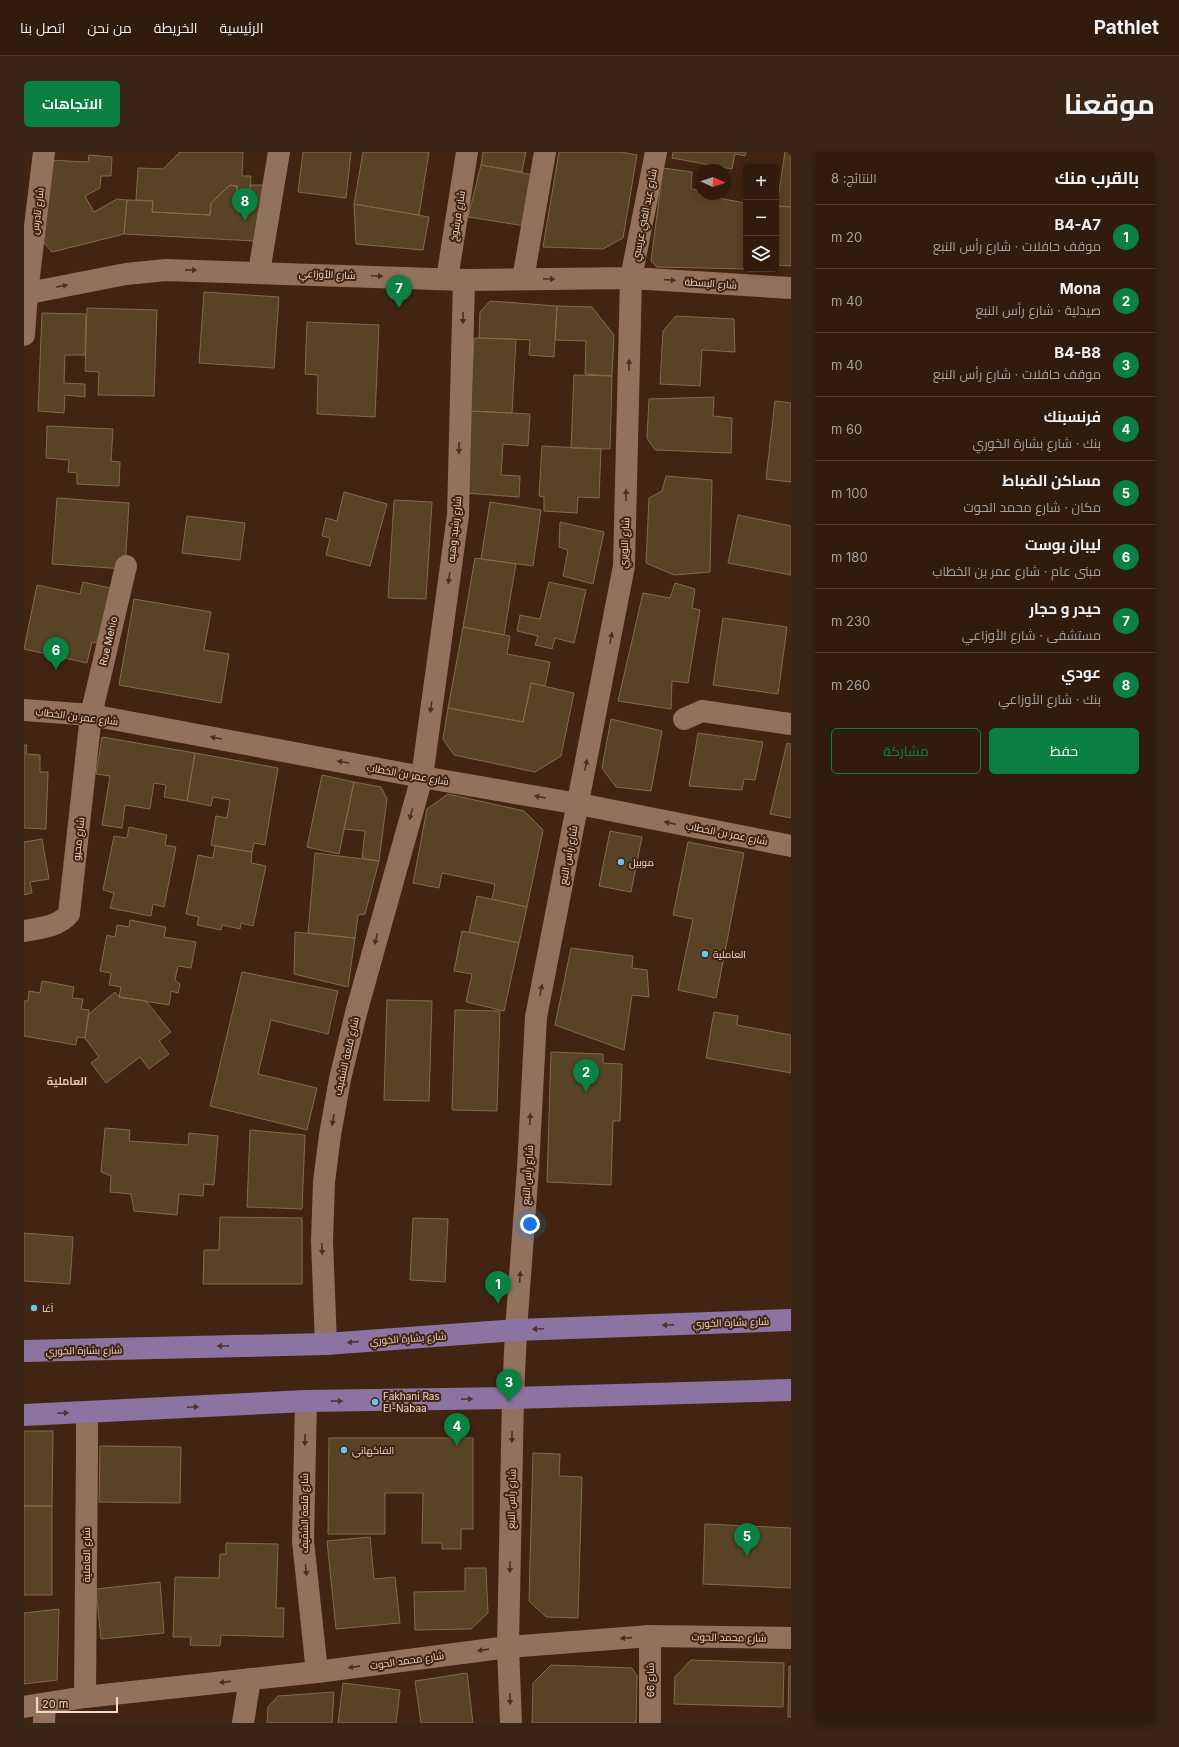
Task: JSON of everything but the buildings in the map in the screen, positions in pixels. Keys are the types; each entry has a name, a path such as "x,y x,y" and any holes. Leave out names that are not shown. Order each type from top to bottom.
{"main road":[{"name":"شارع بشارة الخوري","path":"24,1351 326,1344 516,1330 791,1320"},
{"path":"24,1415 306,1401 513,1398 791,1390"}],"street":[{"name":"شارع تادرس","path":"24,335 25,293 44,152"},
{"path":"259,272 279,152"},
{"name":"شارع فرشوخ","path":"455,279 467,152"},
{"path":"523,279 545,152"},
{"name":"شارع عبد الغني عريسي","path":"631,278 656,152"},
{"name":"شارع الأوزاعي","path":"25,293 126,274 166,270 455,279 631,278"},
{"name":"شارع البسطة","path":"631,278 791,288"},
{"name":"شارع النويري","path":"579,804 624,566 631,278"},
{"name":"شارع رشيد وهبه","path":"422,776 458,515 455,279"},
{"name":"Rue Mehio","path":"91,715 126,566"},
{"name":"شارع عمر بن الخطاب","path":"24,710 91,715 579,804 791,846"},
{"path":"684,719 702,710 791,724"},
{"name":"شارع محيو","path":"24,931 58,923 64,920 69,914 91,715"},
{"name":"شارع قلعة الشقيف","path":"326,1344 322,1241 324,1182 330,1135 340,1079 356,1013 422,776"},
{"name":"شارع رأس النبع","path":"512,1723 508,1647 513,1398 536,1017 579,804"},
{"name":"شارع قلعة الشقيف","path":"306,1401 303,1541 317,1672"},
{"name":"شارع العاملية","path":"85,1697 87,1413"},
{"name":"شارع محمد الحوت","path":"24,1708 45,1714 85,1697 317,1672 508,1647 650,1636 791,1638"},
{"name":"شارع 66","path":"650,1636 650,1723"},
{"path":"243,1723 250,1679"}],"place":[{"name":"عودي","path":"245,221"},
{"name":"حيدر و حجار","path":"399,308"},
{"name":"ليبان بوست","path":"56,670"},
{"name":"موبيل","path":"621,862"},
{"name":"العاملية","path":"705,954"},
{"name":"Mona","path":"586,1092"},
{"name":"B4-A7","path":"498,1304"},
{"name":"آغا","path":"34,1308"},
{"name":"Fakhani Ras El-Nabaa","path":"375,1402"},
{"name":"B4-B8","path":"509,1402"},
{"name":"فرنسبنك","path":"457,1446"},
{"name":"الفاكهاني","path":"344,1450"},
{"name":"مساكن الضباط","path":"747,1556"}],"district":[{"name":"العاملية","path":"67,1081"}]}
